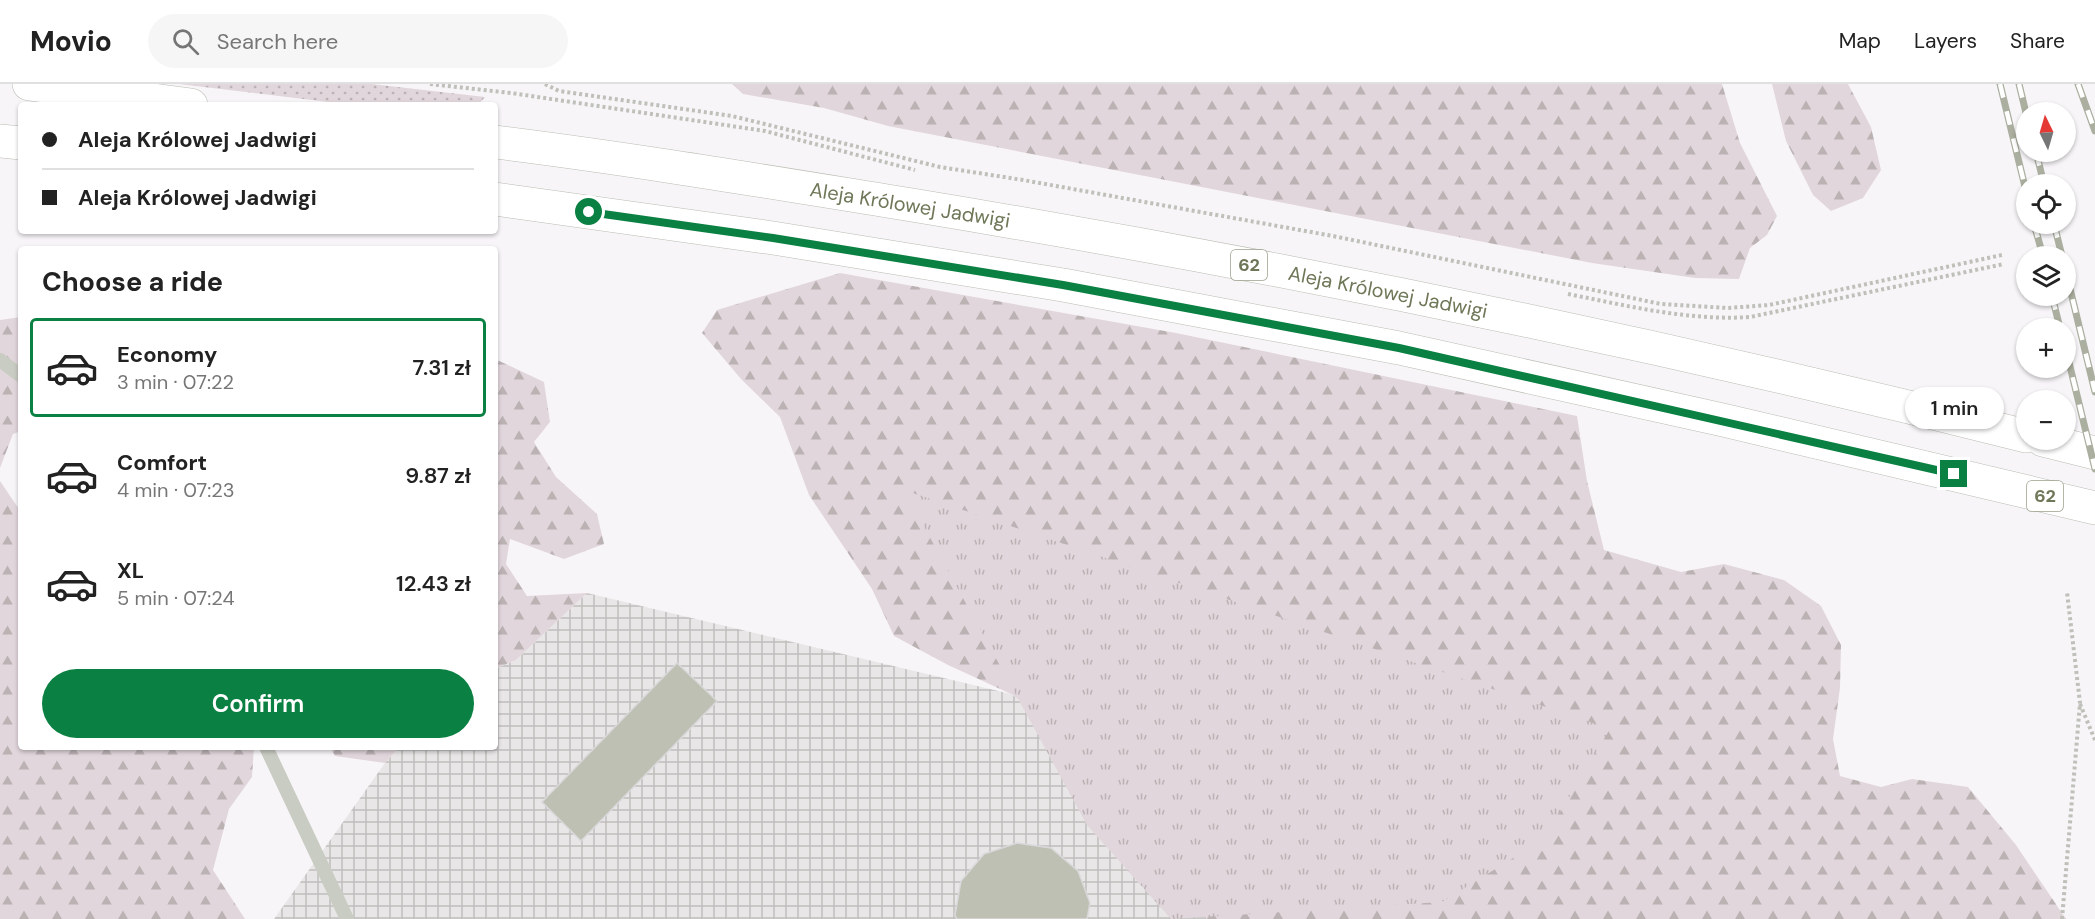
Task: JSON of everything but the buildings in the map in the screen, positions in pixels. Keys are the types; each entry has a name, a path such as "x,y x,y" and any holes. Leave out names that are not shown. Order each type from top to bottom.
{"main road":[{"path":"29,84 168,102"},
{"path":"0,141 18,143"},
{"name":"Aleja Królowej Jadwigi","path":"498,142 783,184 1028,224 1395,292 1718,361 2016,434"},
{"name":"62","path":"498,199 773,238 1051,283 1399,348 1734,422 2095,508"},
{"path":"2076,448 2095,453"}],"lane":[{"path":"0,360 18,374"},
{"path":"267,750 347,919"}],"path":[{"path":"430,84 511,93 765,131 919,171"},
{"path":"545,84 559,91 768,123 940,167 1333,237 1683,307 1728,308 1769,305 2002,255"},
{"path":"1564,293 1658,312 1708,317 1739,317 1771,313 2004,264"},
{"path":"2062,919 2080,703 2067,592"},
{"path":"2080,703 2095,740"}],"shaded area":[{"path":"587,593 1011,694 1084,746 1207,919 274,919 396,750 498,750 498,668 516,660"}],"green space":[{"path":"179,84 372,84 485,97 481,102 328,102"},
{"path":"732,84 1722,84 1740,143 1777,216 1767,235 1750,248 1739,279 1695,278 1592,263 888,126 824,108 743,94"},
{"path":"1772,84 1848,84 1871,127 1881,170 1863,198 1831,211 1813,195 1786,141"},
{"path":"840,273 1176,333 1577,416 1587,481 1604,550 1681,572 1724,564 1784,580 1821,606 1841,645 1840,688 1833,739 1840,776 1881,787 1912,779 1968,787 2016,845 2066,919 1207,919 1084,746 1011,694 948,665 894,636 872,589 809,495 780,417 741,379 702,333 717,310"},
{"path":"18,317 18,432 13,434 0,468 0,320"},
{"path":"498,360 544,382 550,422 534,442 556,477 597,514 604,544 564,559 510,539 506,564 527,596 587,593 516,660 498,668"},
{"path":"0,481 18,508 18,750 254,750 252,777 229,809 213,870 245,919 0,919"},
{"path":"904,490 1610,729 1544,839 1442,902 1171,919 1087,825"},
{"path":"332,750 396,750 385,763 335,756"}],"railway":[{"path":"2000,84 2022,174"},
{"path":"2019,84 2023,102"},
{"path":"2078,84 2095,131"},
{"path":"2038,162 2042,174"},
{"path":"2037,234 2040,246"},
{"path":"2056,234 2060,246"},
{"path":"2054,306 2058,318"},
{"path":"2074,306 2095,392"},
{"path":"2073,378 2095,469"}],"route":[{"path":"589,212 773,238 1063,285 1399,348 1954,474"}]}
